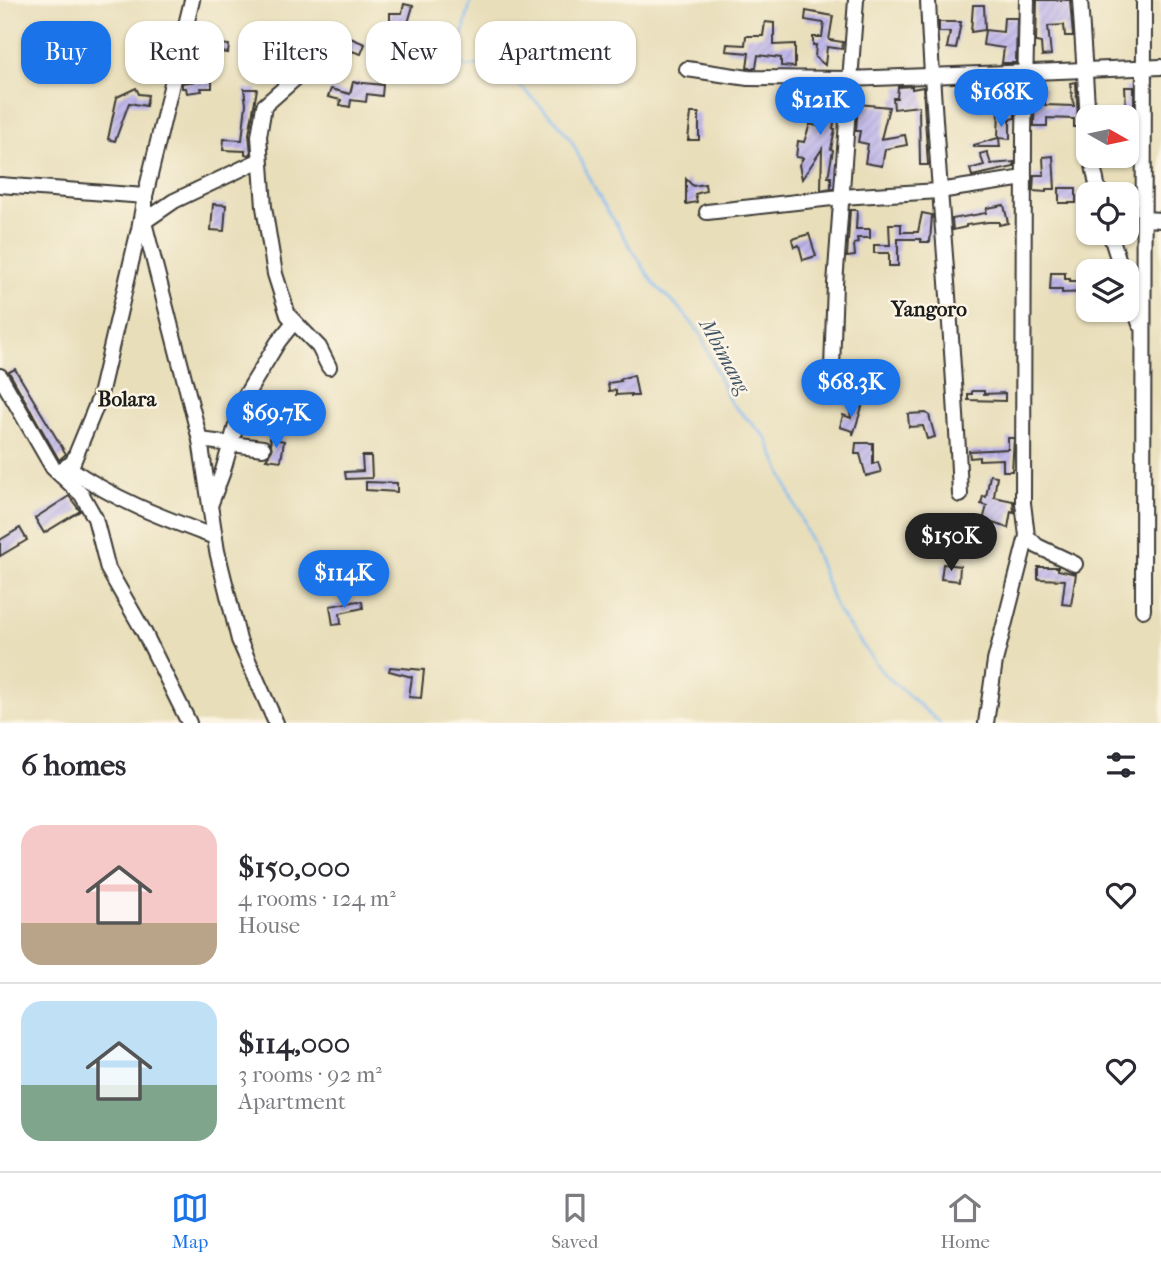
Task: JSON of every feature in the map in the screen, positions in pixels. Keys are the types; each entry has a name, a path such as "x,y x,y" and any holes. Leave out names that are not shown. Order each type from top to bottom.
{"street":[{"path":"64,469 73,462 80,448 99,399 192,0"},
{"path":"831,396 841,197 856,0"},
{"path":"928,0 960,495"},
{"path":"986,723 995,661 1027,536 1023,503 1027,0"},
{"path":"1080,0 1087,105"},
{"path":"1143,610 1144,0"},
{"path":"687,69 748,78 849,79 1161,67"},
{"path":"289,84 264,106 259,136 264,207 275,274 288,316 319,347 329,367"},
{"path":"145,221 174,201 260,160"},
{"path":"707,212 841,197 939,191 1024,178"},
{"path":"0,186 145,196"},
{"path":"145,196 145,221 200,440 215,537 239,640 276,723"},
{"path":"1144,219 1161,220"},
{"path":"1139,320 1142,328"},
{"path":"210,505 244,398 278,342 294,322"},
{"path":"0,376 53,468 64,469 125,502 215,537"},
{"path":"200,440 263,448"},
{"path":"64,469 96,518 108,569 145,632 189,723"},
{"path":"1027,536 1037,546 1075,564"}],"building":[{"path":"1037,0 1070,0 1073,36 1065,36 1064,25 1048,26 1051,55 1042,56 1041,43 1036,42"},
{"path":"404,4 413,6 409,21 390,21 390,13 402,13"},
{"path":"973,5 984,5 985,30 971,32"},
{"path":"806,11 833,16 829,40 843,42 842,49 827,47 825,65 815,57 816,45 813,45 813,37 822,37 824,23 805,20"},
{"path":"1004,18 1017,18 1016,63 1002,63 1004,48 983,45 985,30 1003,32"},
{"path":"765,22 774,23 774,45 795,44 795,67 781,66 781,58 758,55 756,68 747,68 749,53 726,51 727,44 745,45 746,36 763,36"},
{"path":"939,22 961,22 956,49 947,48 950,32 939,32"},
{"path":"352,39 365,44 361,54 352,51"},
{"path":"224,44 229,45 228,53 224,52"},
{"path":"353,82 383,85 382,96 367,94 366,102 351,100 350,107 340,105 341,100 328,97 331,89 350,94"},
{"path":"1076,82 1076,127 1074,119 1047,118 1047,126 1034,126 1035,87 1045,87 1045,105 1074,106 1070,83"},
{"path":"182,84 212,84 212,88 201,88 202,91 187,93 186,88 182,88"},
{"path":"912,86 912,89 923,87 928,165 920,165 919,106 894,109 893,98 897,98 898,87"},
{"path":"1125,87 1134,87 1134,105 1126,105"},
{"path":"136,88 139,94 148,95 146,106 129,103 115,141 108,139 117,97"},
{"path":"812,88 838,91 838,110 833,129 833,150 828,177 831,177 831,188 821,190 822,149 802,179 799,165 803,158 796,157 798,141 804,142 810,124 824,128 827,111 818,109 820,99 811,98"},
{"path":"244,89 257,89 249,134 249,155 245,154 245,151 223,150 224,139 242,140 246,104"},
{"path":"858,104 889,107 881,139 905,135 907,145 885,149 882,166 865,163 868,144 858,142"},
{"path":"999,109 1015,111 1015,118 1010,119 1010,139 999,138 1000,147 974,147 998,138"},
{"path":"691,113 699,113 699,140 688,140"},
{"path":"987,152 991,164 1014,162 1014,167 972,176 970,169 984,165 980,154"},
{"path":"1053,156 1055,189 1046,189 1046,192 1033,191 1034,175 1044,175 1043,157"},
{"path":"686,179 693,186 705,184 706,191 695,194 697,202 686,204"},
{"path":"1059,188 1076,188 1076,203 1059,203"},
{"path":"213,204 226,205 224,231 211,230"},
{"path":"1004,205 1008,223 999,225 999,222 988,222 953,230 952,219 986,213 987,208"},
{"path":"850,210 857,210 856,229 870,229 870,238 857,238 858,243 854,244 855,256 847,257"},
{"path":"922,213 932,215 930,242 921,242 921,239 898,239 898,266 889,266 889,253 874,253 874,245 890,245 889,224 901,224 901,232 918,232"},
{"path":"809,234 816,256 803,260 799,245 794,247 792,239"},
{"path":"1051,273 1065,273 1065,279 1076,281 1076,292 1050,290"},
{"path":"15,369 66,454 59,460 9,372"},
{"path":"634,375 638,396 616,395 616,390 609,391 608,383"},
{"path":"972,391 984,391 984,394 1005,393 1005,401 968,400 968,394 972,394"},
{"path":"849,405 862,407 853,435 853,431 840,427 843,415 851,418"},
{"path":"908,414 929,415 935,437 927,439 923,426 909,427"},
{"path":"270,438 284,441 281,461 266,459 272,450"},
{"path":"1008,438 1014,438 1012,471 1003,471 1003,459 970,458 969,451 1008,449"},
{"path":"856,443 873,443 873,464 878,462 881,472 866,476 860,454 855,454"},
{"path":"362,456 371,456 372,478 346,479 345,472 363,471"},
{"path":"990,475 997,476 994,497 1013,501 1014,512 1011,511 1008,528 983,520 987,506 981,504 983,496 986,497"},
{"path":"366,482 397,483 397,492 366,490"},
{"path":"69,496 80,511 44,533 35,518"},
{"path":"20,528 27,540 0,556 0,540"},
{"path":"943,564 960,566 959,581 941,579"},
{"path":"1038,567 1058,567 1058,570 1076,574 1071,605 1062,604 1065,580 1038,579"},
{"path":"362,602 363,608 340,613 341,624 333,625 330,606"},
{"path":"390,667 424,670 421,698 409,697 412,677 389,671"}],"waterway":[{"name":"Mbimang","path":"471,0 460,46 453,55 456,62 467,67 479,65 516,82 557,122 571,140 598,195 654,284 700,333 730,402 766,437 837,610 883,673 940,723"}],"district":[{"name":"Yangoro","path":"929,309"},
{"name":"Bolara","path":"127,399"}]}
